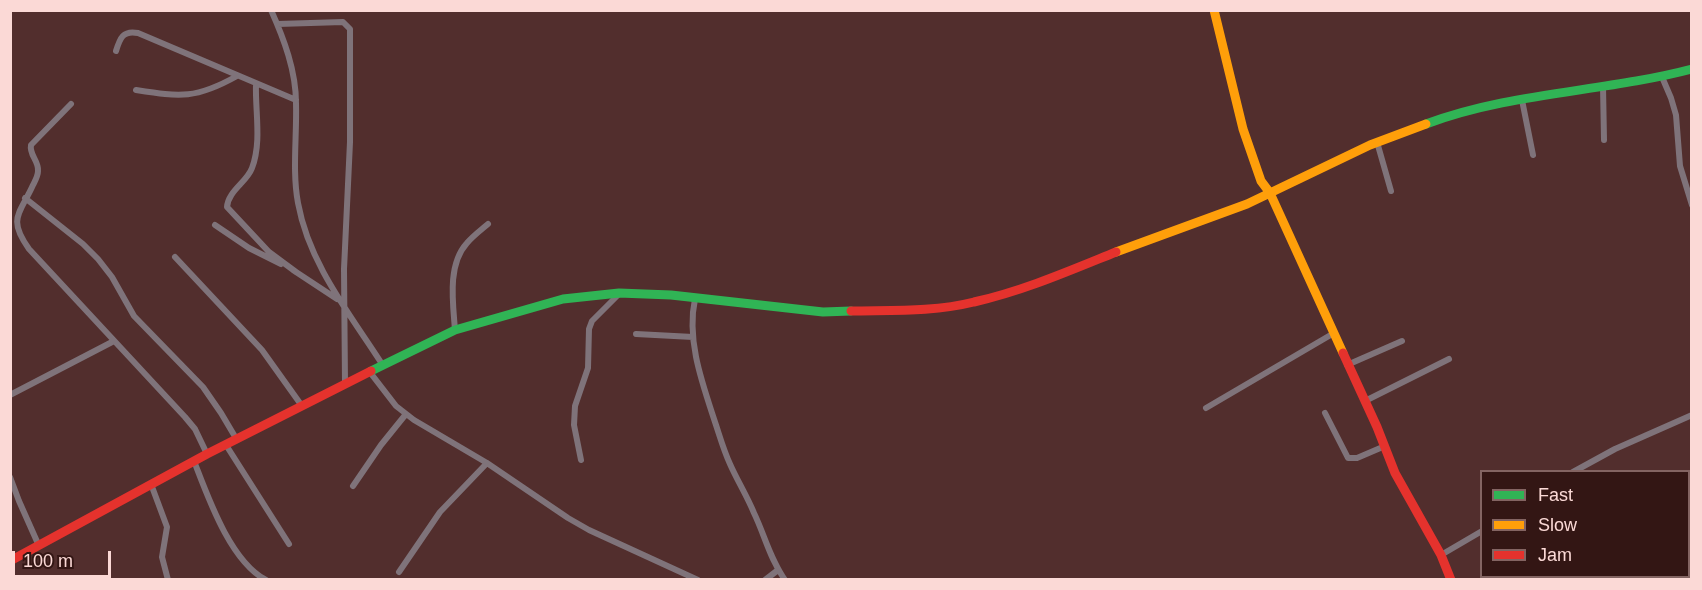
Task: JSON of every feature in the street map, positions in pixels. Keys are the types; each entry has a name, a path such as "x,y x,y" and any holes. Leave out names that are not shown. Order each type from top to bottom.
{"street":[{"path":"272,10 288,53 296,100 298,204 315,259 382,364"},
{"path":"1214,10 1243,129 1261,181 1270,193 1365,401 1395,473 1441,555 1451,579"},
{"path":"278,24 343,22 350,29 350,142 342,304 345,384"},
{"path":"116,51 123,35 131,32 296,100"},
{"path":"10,561 207,454 382,364 455,330 563,299 619,293 671,295 824,312 924,309 972,303 1026,288 1133,245 1247,204 1377,142 1450,116 1522,100 1662,77 1692,69"},
{"path":"136,90 187,96 216,88 237,76"},
{"path":"1662,77 1676,115 1680,166 1692,205"},
{"path":"256,84 257,131 251,170 228,200 227,207 269,252 342,304"},
{"path":"1603,86 1604,140"},
{"path":"1522,100 1533,155"},
{"path":"71,104 31,145 30,153 37,164 38,174 25,198 16,223 21,238 195,429 207,454"},
{"path":"1377,142 1391,191"},
{"path":"25,198 69,231 98,259 112,277 134,316 203,387 237,440"},
{"path":"455,330 454,284 459,254 466,243 488,224"},
{"path":"215,225 249,248 296,272"},
{"path":"175,257 262,350 302,406"},
{"path":"580,460 573,425 575,406 588,368 589,329 592,321 619,293"},
{"path":"695,299 693,337 698,367 728,462 756,516 769,553 785,579"},
{"path":"1206,408 1334,333"},
{"path":"636,334 693,337"},
{"path":"10,395 114,341"},
{"path":"1347,365 1402,341"},
{"path":"1365,401 1449,359"},
{"path":"369,371 396,406 406,414 487,463 589,530 698,579"},
{"path":"1325,413 1348,458 1357,458 1385,446"},
{"path":"353,486 406,414"},
{"path":"1576,470 1615,449 1692,415"},
{"path":"226,445 289,544"},
{"path":"194,461 221,524 234,546 248,566 266,579"},
{"path":"399,572 440,512 487,463"},
{"path":"10,477 39,546"},
{"path":"151,484 167,527 162,557 168,579"},
{"path":"1441,555 1480,532"},
{"path":"765,579 778,570"}],"traffic: fast":[{"path":"1426,124 1491,105 1626,83 1692,69"},
{"path":"371,371 455,330 563,299 619,293 671,295 823,312 851,311"}],"traffic: slow":[{"path":"1214,10 1243,129 1261,181 1270,193 1343,353"},
{"path":"1116,252 1247,204 1370,145 1426,124"}],"traffic: jam":[{"path":"851,311 928,309 974,302 1028,286 1116,252"},
{"path":"1343,353 1395,473 1441,555 1451,580"},
{"path":"10,561 207,454 371,371"}]}
